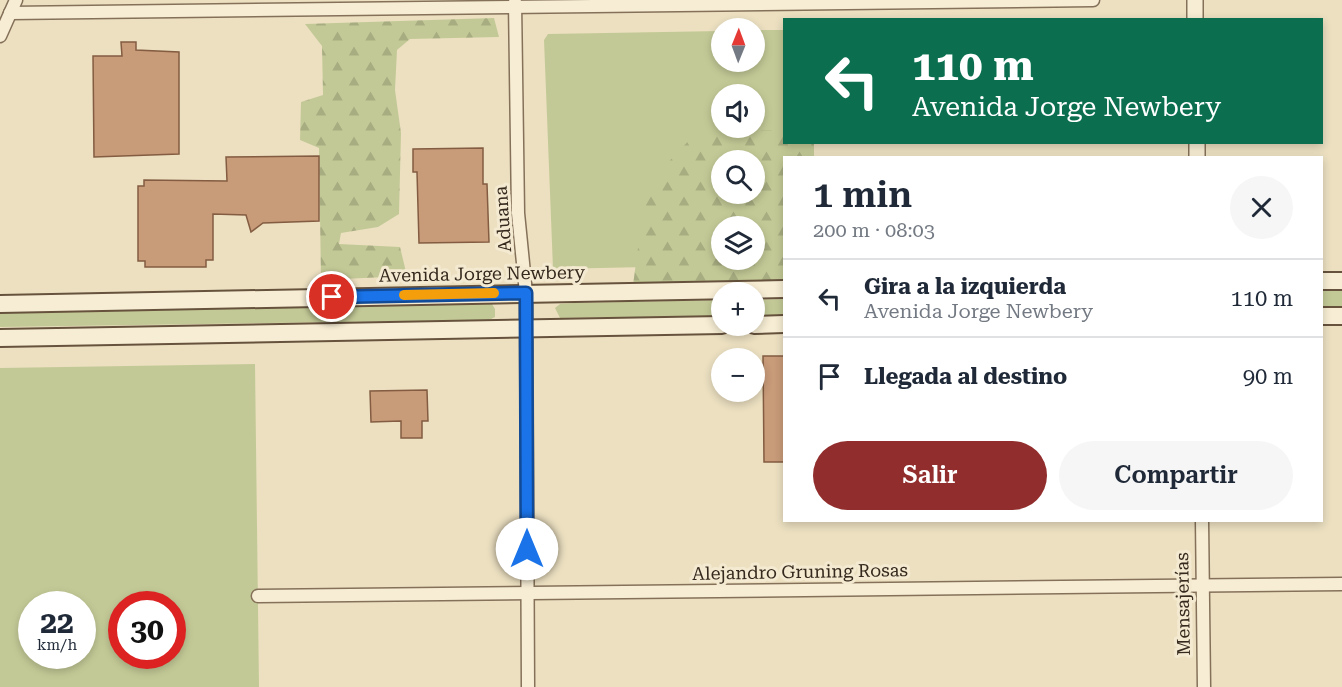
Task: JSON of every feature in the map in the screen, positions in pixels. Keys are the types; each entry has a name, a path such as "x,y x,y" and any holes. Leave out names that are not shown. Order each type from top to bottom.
{"main road":[{"path":"1323,281 1342,281"},
{"name":"Avenida Jorge Newbery","path":"0,303 783,289"},
{"path":"1323,316 1342,316"},
{"path":"765,325 783,324"},
{"path":"0,338 711,325"}],"street":[{"path":"0,36 16,0"},
{"path":"10,13 515,4 1094,0"},
{"path":"1195,0 1195,18"},
{"name":"Aduana","path":"515,4 518,213 526,293 528,687"},
{"name":"Mensajerías","path":"1202,522 1204,687"},
{"name":"Alejandro Gruning Rosas","path":"258,596 1342,584"}],"green space":[{"path":"494,18 499,37 410,39 397,50 395,90 401,133 399,214 378,227 341,233 339,244 400,247 407,276 321,280 319,148 300,140 301,102 323,95 322,46 305,24"},
{"path":"765,30 783,30 783,144 814,144 814,156 783,156 783,264 765,264 765,216 711,216 711,266 553,269 544,40 548,34 711,31 711,72 765,72"},
{"path":"765,130 783,130 783,144 814,144 814,156 783,156 783,282 633,285 644,203 659,172 695,134 711,133 711,138 765,138"},
{"path":"1342,290 1342,307 1323,307 1323,291"},
{"path":"783,299 783,316 765,316 765,300"},
{"path":"711,300 711,316 560,318 555,308 560,304"},
{"path":"492,304 495,317 489,320 0,327 0,311"},
{"path":"255,364 259,687 0,687 0,368"}],"building":[{"path":"121,42 136,42 136,50 179,52 179,154 94,157 93,56 122,56"},
{"path":"483,148 483,184 487,184 489,242 419,243 417,172 413,172 413,149"},
{"path":"319,156 319,221 263,223 251,232 246,215 213,214 213,260 206,260 206,267 145,267 145,261 138,261 138,186 144,186 144,180 227,181 226,157"},
{"path":"765,356 783,356 783,462 764,462"},
{"path":"427,390 428,421 422,421 422,438 401,438 401,421 371,422 370,391"}],"slow traffic":[{"path":"404,295 494,293"}],"route":[{"path":"332,297 526,293 527,549"}]}
